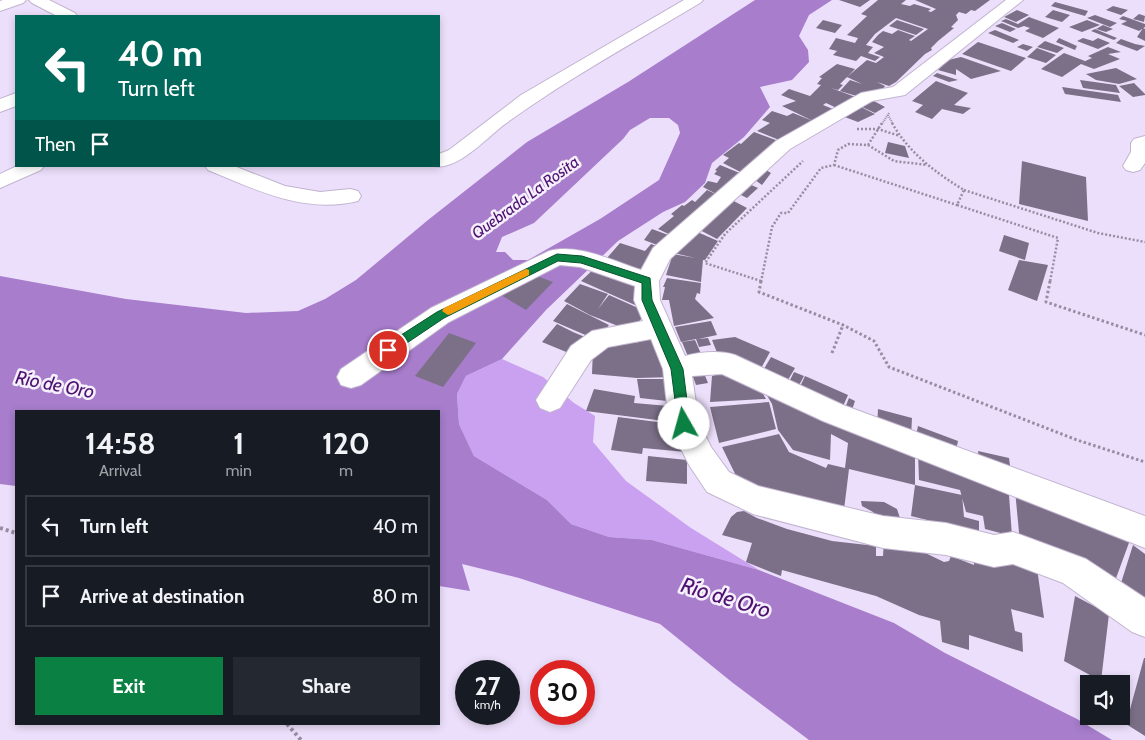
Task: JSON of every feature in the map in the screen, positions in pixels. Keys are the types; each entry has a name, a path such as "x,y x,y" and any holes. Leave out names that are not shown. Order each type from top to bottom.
{"street":[{"path":"0,6 18,0"},
{"path":"37,0 67,15"},
{"path":"440,161 456,154 527,99 695,0"},
{"path":"1015,0 899,91 867,98 783,146 661,254 647,281 647,300 677,369 684,424 700,456 718,482 753,499 883,532 946,539 994,551 1013,548 1074,571 1145,619"},
{"path":"0,106 15,99"},
{"path":"1133,166 1141,152 1141,143 1145,142"},
{"path":"0,182 32,167"},
{"path":"218,167 280,192 320,199 350,196"},
{"path":"351,377 440,315 557,257 582,259 647,281"},
{"path":"550,400 581,353 601,338 659,328"},
{"path":"677,369 696,364 725,363 833,413 1145,532"},
{"path":"1082,509 1145,548"}],"path":[{"path":"868,145 888,114 908,146 927,165 964,190 1098,233 1145,242"},
{"path":"851,129 878,129 901,136"},
{"path":"834,165 838,150 848,144 868,145 894,161 927,165"},
{"path":"761,281 705,263 725,234 809,156"},
{"path":"1145,335 1046,302 1058,238 834,165 821,168 788,213 781,213 772,227 759,292 843,325 874,341 889,367 1077,440 1145,462"},
{"path":"957,205 964,190"},
{"path":"832,353 843,325"},
{"path":"0,528 15,534"},
{"path":"288,725 301,740"}],"shaded area":[{"path":"502,359 543,377 574,403 595,416 593,442 626,481 691,528 759,570 652,540 609,537 571,524 547,500 474,456 459,424 457,394 466,376"}],"water":[{"path":"755,0 832,0 809,15 799,36 808,50 809,62 792,80 760,87 770,107 744,137 712,163 705,183 685,202 663,212 618,241 546,310 502,359 466,376 457,394 459,424 474,456 547,500 571,524 609,537 652,540 759,570 894,623 945,653 1077,719 1080,721 1080,725 1087,725 1112,740 809,740 733,683 660,624 519,578 462,564 470,591 440,586 440,410 15,410 15,486 0,484 0,276 126,299 246,313 298,311 325,299 356,280 527,142 628,82","holes":["650,118 669,118 678,125 680,133 659,180 600,219 528,260 513,260 505,252 496,252 502,237 534,223 623,139 630,130"]}],"building":[{"path":"839,0 870,0 860,7"},
{"path":"878,0 906,0 901,4 910,6 914,4 931,9 928,11 931,12 936,9 915,0 990,0 975,11 971,10 966,14 959,12 956,15 958,20 951,27 954,28 931,48 932,50 925,54 896,82 889,86 877,82 885,86 882,91 863,98 840,91 850,80 862,84 847,77 867,60 876,63 884,57 874,53 884,47 872,42 878,35 883,31 892,34 898,30 915,36 909,40 911,41 928,29 896,18 875,34 866,45 873,47 868,53 880,57 875,61 861,56 856,61 833,55 837,51 829,49 836,38 855,43 858,38 847,35 867,16 861,14"},
{"path":"1055,2 1088,11 1085,16 1051,6"},
{"path":"1113,6 1128,10 1121,15 1106,10"},
{"path":"1017,10 1029,15 1016,22 1004,17"},
{"path":"1053,10 1070,15 1062,22 1045,17"},
{"path":"1139,14 1145,16 1144,22 1133,19"},
{"path":"1095,15 1117,23 1110,27 1087,18"},
{"path":"1123,16 1145,24 1145,27 1139,31 1121,24 1127,21 1119,19"},
{"path":"1029,17 1059,28 1043,38 1025,31 1030,28 1024,26 1018,28 1001,21 1006,19 1018,24"},
{"path":"823,20 842,25 835,33 816,28"},
{"path":"897,20 924,29 916,35 889,26"},
{"path":"1087,20 1100,25 1082,32 1069,27"},
{"path":"1002,23 1016,29 1010,32 995,26"},
{"path":"1103,25 1113,29 1106,32 1096,29"},
{"path":"1143,28 1145,29 1145,41 1137,37"},
{"path":"1095,29 1117,38 1114,40 1091,31"},
{"path":"995,30 1019,40 1013,43 988,33"},
{"path":"1059,38 1077,46 1075,50 1056,42"},
{"path":"1083,38 1093,41 1098,38 1110,43 1098,49 1077,41"},
{"path":"1121,39 1145,46 1137,51 1116,43"},
{"path":"1045,41 1064,48 1057,53 1037,47"},
{"path":"978,42 1026,58 1011,71 962,54"},
{"path":"1023,44 1033,47 1027,51 1017,47"},
{"path":"1108,47 1121,52 1108,54 1120,59 1094,69 1081,64 1062,77 1041,69 1064,53 1085,61 1081,63 1092,58 1088,56"},
{"path":"1037,48 1056,55 1046,63 1027,57"},
{"path":"961,57 1001,71 971,79 956,69 956,75 938,70 946,62 944,61"},
{"path":"837,64 855,69 840,84 843,85 838,90 831,88 861,99 841,110 826,103 823,105 838,111 784,142 757,131 770,123 762,120 772,111 787,116 793,113 813,121 782,106 796,101 781,95 789,89 810,96 821,85 817,84 822,78 819,77"},
{"path":"1116,68 1137,79 1119,84 1096,80 1086,74"},
{"path":"937,73 958,80 949,82 933,76"},
{"path":"1080,80 1116,85 1120,93 1083,88"},
{"path":"936,81 968,93 954,105 971,108 963,114 942,109 932,119 915,112 923,105 912,101"},
{"path":"1134,83 1145,95 1133,97 1119,86"},
{"path":"1062,87 1118,95 1121,102 1065,94"},
{"path":"874,101 885,107 875,113 862,107"},
{"path":"861,107 875,114 858,122 842,116"},
{"path":"754,132 784,143 748,176 723,163 729,158 723,155 739,143 741,144"},
{"path":"888,142 905,146 909,158 885,153"},
{"path":"1022,161 1086,177 1088,221 1019,204"},
{"path":"720,165 747,176 677,238 658,229 674,216 671,214 682,205 684,206 692,200 695,202 707,190 720,196 703,187 708,181 717,183 721,177 714,174"},
{"path":"766,170 771,173 762,185 755,180"},
{"path":"749,184 758,188 747,198 737,193"},
{"path":"730,199 747,208 717,239 698,229"},
{"path":"652,229 671,236 665,248 644,240"},
{"path":"695,231 718,241 705,260 703,260 701,282 666,275 673,254 695,258 674,253"},
{"path":"1004,235 1029,243 1025,260 999,251"},
{"path":"620,243 645,251 651,244 665,249 649,273 607,258"},
{"path":"1019,260 1048,265 1037,301 1008,290"},
{"path":"596,267 643,287 635,305 581,281"},
{"path":"529,273 553,282 526,310 501,295"},
{"path":"667,278 701,283 700,294 697,293 695,299 714,318 674,326 669,300 662,300 665,287 663,287"},
{"path":"580,284 608,294 598,309 609,295 647,312 631,331 590,315 564,301"},
{"path":"567,304 609,325 597,340 553,321"},
{"path":"711,321 717,335 698,339 708,338 711,345 699,347 696,339 681,342 675,327"},
{"path":"557,324 592,340 576,356 542,342"},
{"path":"660,332 675,377 637,378 592,374 593,348 618,346 617,341 635,339 636,343"},
{"path":"449,333 476,343 443,387 415,376"},
{"path":"735,337 770,352 759,372 720,360 712,340"},
{"path":"695,340 702,356 689,359 682,342"},
{"path":"771,357 795,368 785,385 761,374"},
{"path":"702,368 708,383 696,385 690,369"},
{"path":"794,372 804,376 797,389 788,384"},
{"path":"722,373 754,379 766,399 710,402 712,376"},
{"path":"805,376 848,395 840,413 797,393"},
{"path":"637,379 676,379 676,402 640,398"},
{"path":"594,389 635,396 634,403 680,407 680,423 586,411"},
{"path":"765,392 915,447 915,485 849,469 843,518 740,484 722,447 779,434 789,452 826,468 828,464 845,468 848,443 831,434 830,460 793,450 778,430 772,404"},
{"path":"849,398 855,401 850,416 843,413"},
{"path":"769,402 776,429 719,443 710,407"},
{"path":"878,409 912,418 911,437 877,428"},
{"path":"618,417 681,425 686,452 643,448 642,454 611,450"},
{"path":"918,426 958,441 955,455 915,440"},
{"path":"978,451 1009,458 1011,473 980,465"},
{"path":"918,452 1008,481 1012,536 985,529 983,516 966,512 960,490 919,480"},
{"path":"648,456 687,460 687,484 646,481"},
{"path":"915,485 962,495 964,517 979,521 979,533 911,516"},
{"path":"1015,490 1130,540 1115,581 1020,543"},
{"path":"861,501 884,502 897,509 900,518 893,523 883,525 873,512 862,506"},
{"path":"744,511 787,529 832,541 876,546 876,556 883,556 884,540 917,549 944,562 949,561 951,556 974,565 973,552 1037,568 1044,618 1011,609 1015,631 1022,633 1023,652 969,635 969,650 942,642 940,621 919,615 876,596 782,570 781,576 746,562 752,543 722,535 731,517 737,512"},
{"path":"1133,545 1145,554 1145,601 1121,583"},
{"path":"1075,596 1109,614 1102,675 1090,675 1064,661"},
{"path":"1145,658 1145,736 1128,725 1130,725 1130,709"}],"slow traffic":[{"path":"448,311 526,272"}],"route":[{"path":"388,350 440,315 557,257 582,259 647,281 647,300 677,369 684,424"}],"water label":[{"name":"Quebrada La Rosita","path":"525,197"},
{"name":"Río de Oro","path":"55,384"},
{"name":"Río de Oro","path":"726,597"}]}
